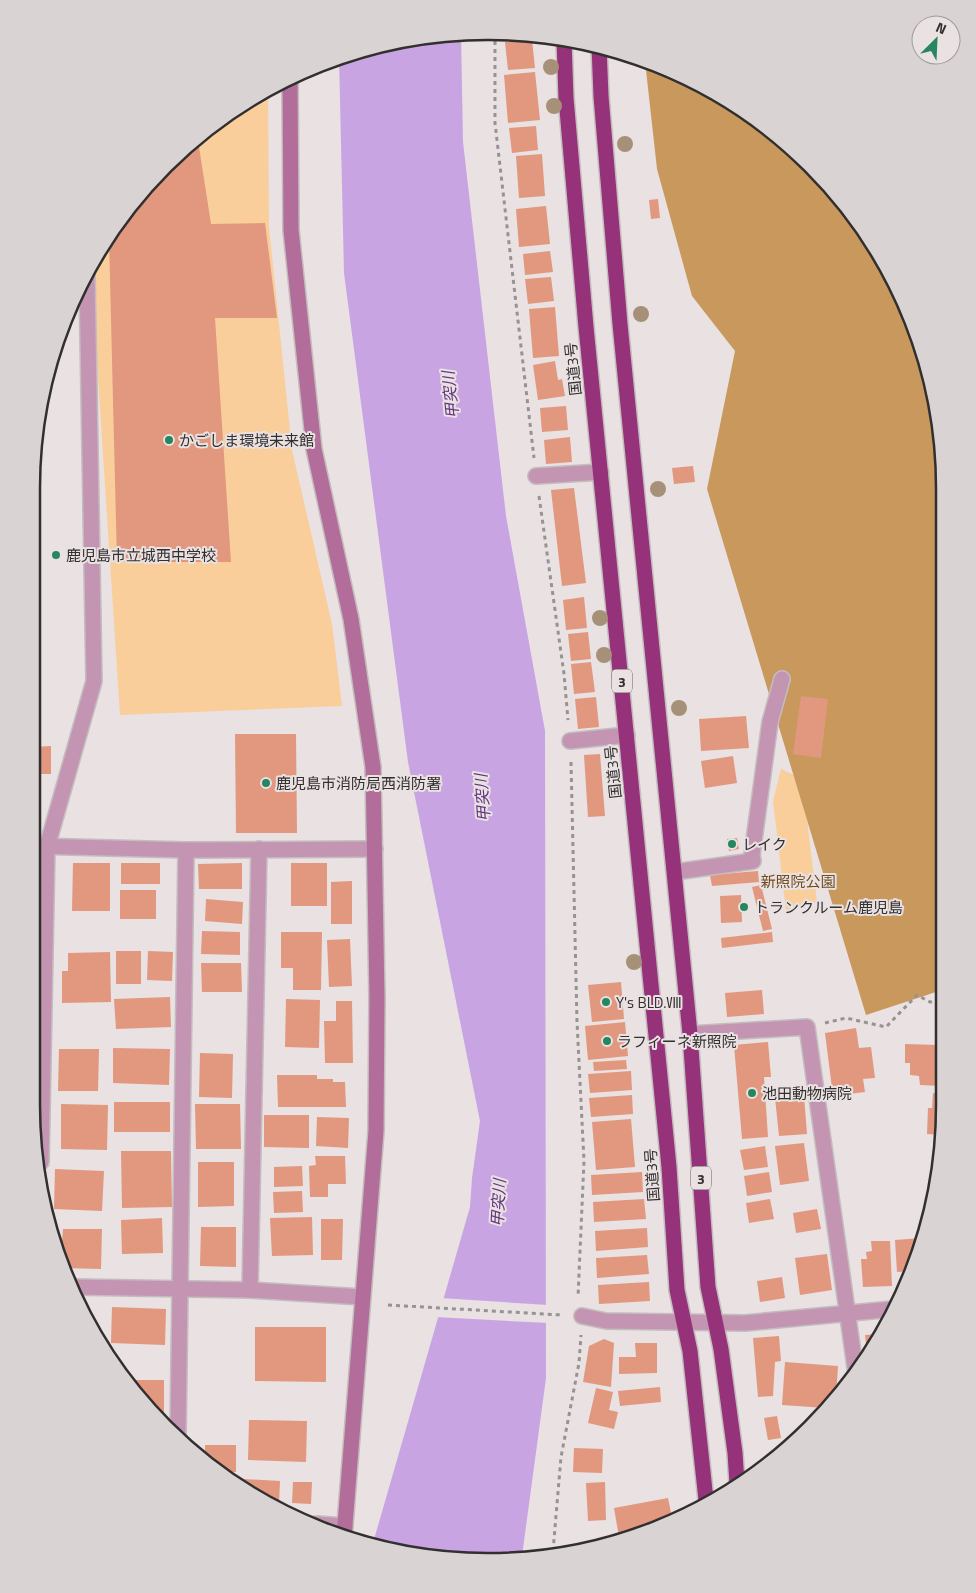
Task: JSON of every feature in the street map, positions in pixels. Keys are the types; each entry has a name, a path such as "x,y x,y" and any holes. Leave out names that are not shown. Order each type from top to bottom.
{"highway":[{"name":"国道3号","path":"564,47 566,98 669,1167 677,1290 690,1351 706,1496"},
{"name":"3","path":"599,54 601,96 620,324 690,1034 708,1287 721,1349 737,1477"}],"street":[{"path":"290,86 291,230 314,449 351,619 373,767 377,998 376,1131 344,1529"},
{"path":"41,1131 40,846 94,681 87,288"},
{"path":"536,476 601,472"},
{"path":"675,872 753,862 752,855 770,722 782,679"},
{"path":"570,741 627,735"},
{"path":"40,846 186,850 375,849"},
{"path":"250,1290 259,849"},
{"path":"178,1429 186,850"},
{"path":"690,1034 807,1027 854,1362"},
{"path":"78,1286 250,1290 362,1297"},
{"path":"582,1316 606,1321 745,1323 886,1310"}],"path":[{"path":"494,40 496,123 536,476 564,674 573,808 577,1022 584,1161 578,1304 582,1316 579,1363 561,1458 553,1548"},
{"path":"807,1027 846,1018 886,1027 917,995 930,1002 936,1001"},
{"path":"388,1305 582,1316"}],"green space":[{"path":"268,98 269,227 292,450 332,624 342,706 120,715 92,280 133,215 171,171 215,133"},
{"name":"新照院公園","path":"781,769 802,779 817,902 786,911 773,801"}],"shaded area":[{"path":"646,69 686,86 737,116 783,151 825,193 860,239 890,290 902,317 921,372 932,430 936,488 936,992 866,1015 707,489 735,351 692,296 657,169"}],"water":[{"name":"甲突川","path":"461,41 463,142 506,516 545,731 546,1378 523,1551 459,1552 430,1549 374,1538 470,1207 480,1121 408,762 344,273 339,66 372,55 401,49"}],"pier":[{"path":"441,1298 548,1305 548,1323 435,1317"}],"building":[{"path":"505,42 532,43 535,68 508,70"},
{"path":"535,72 540,120 508,123 504,75"},
{"path":"536,126 538,150 512,153 509,128"},
{"name":"かごしま環境未来館","path":"199,147 211,224 265,223 277,318 215,318 231,562 117,562 109,249 151,193 171,171"},
{"path":"542,154 545,196 519,198 516,156"},
{"path":"658,199 660,218 651,219 649,200"},
{"path":"546,206 550,244 519,247 516,209"},
{"path":"550,251 553,272 525,275 523,254"},
{"path":"551,277 554,301 528,304 525,279"},
{"path":"555,307 559,356 533,358 529,309"},
{"path":"555,361 558,380 562,379 565,396 538,400 533,365"},
{"path":"566,406 568,430 542,432 540,408"},
{"path":"570,437 572,462 546,464 544,440"},
{"path":"693,466 695,482 674,484 672,468"},
{"path":"574,488 586,583 562,586 551,490"},
{"path":"584,597 587,628 566,630 563,600"},
{"path":"588,632 591,659 571,661 568,634"},
{"path":"591,662 595,692 574,694 571,664"},
{"path":"801,696 828,699 821,758 793,754"},
{"path":"596,697 599,727 578,729 575,699"},
{"path":"746,716 749,748 701,751 699,719"},
{"name":"鹿児島市消防局西消防署","path":"235,734 296,734 297,833 236,833"},
{"path":"51,746 51,774 40,774 40,747"},
{"path":"600,754 605,816 588,817 584,755"},
{"path":"733,756 737,783 705,788 701,761"},
{"path":"737,838 739,849 729,851 727,839"},
{"path":"73,863 110,863 110,911 72,911"},
{"path":"121,863 160,863 160,884 121,884"},
{"path":"242,863 242,889 199,889 198,864"},
{"path":"291,863 327,863 327,906 291,906"},
{"path":"758,871 759,882 712,886 710,875"},
{"path":"352,881 352,924 331,924 331,882"},
{"path":"761,885 772,929 763,931 752,887"},
{"path":"120,890 156,890 156,919 120,919"},
{"path":"741,895 742,922 721,923 720,896"},
{"path":"206,899 243,902 242,924 205,921"},
{"path":"202,931 240,932 240,955 201,954"},
{"path":"281,932 322,932 321,990 293,990 293,968 281,968"},
{"path":"772,932 773,942 722,948 721,938"},
{"path":"350,939 352,986 329,987 327,940"},
{"path":"116,951 141,951 141,984 116,984"},
{"path":"148,951 173,952 172,981 147,980"},
{"path":"110,952 111,1002 62,1003 62,971 68,971 68,953"},
{"path":"201,963 241,963 242,992 202,992"},
{"name":"Y's BLD.Ⅷ","path":"621,982 624,1019 592,1022 588,985"},
{"path":"762,990 764,1014 727,1017 725,993"},
{"path":"170,997 171,1027 116,1029 114,999"},
{"path":"286,999 320,1000 319,1048 285,1047"},
{"path":"336,1001 352,1001 353,1063 325,1063 324,1021 336,1021"},
{"name":"ラフィーネ新照院","path":"625,1022 628,1056 588,1060 585,1026"},
{"path":"856,1028 859,1048 871,1047 875,1078 863,1079 865,1092 833,1096 825,1033"},
{"name":"池田動物病院","path":"768,1042 771,1077 764,1077 768,1137 742,1139 734,1045"},
{"path":"905,1044 936,1045 936,1086 920,1085 919,1076 910,1075 910,1063 905,1063"},
{"path":"113,1048 170,1049 169,1085 113,1083"},
{"path":"59,1049 99,1049 98,1091 58,1091"},
{"path":"200,1053 233,1054 232,1098 199,1097"},
{"path":"626,1060 627,1069 594,1071 593,1062"},
{"path":"631,1071 632,1090 590,1093 588,1074"},
{"path":"277,1075 317,1075 317,1079 333,1079 333,1082 345,1082 346,1107 278,1107"},
{"path":"933,1093 936,1093 935,1135 927,1134 928,1108 932,1108"},
{"path":"632,1095 633,1114 591,1117 589,1098"},
{"path":"804,1096 807,1134 779,1136 775,1098"},
{"path":"114,1102 170,1102 170,1132 114,1132"},
{"path":"61,1104 108,1105 107,1150 61,1149"},
{"path":"195,1104 240,1104 241,1149 196,1149"},
{"path":"264,1115 309,1115 309,1148 264,1147"},
{"path":"317,1117 349,1118 348,1148 316,1146"},
{"path":"631,1119 635,1167 596,1170 592,1122"},
{"path":"804,1143 809,1181 780,1185 775,1146"},
{"path":"765,1146 768,1167 744,1170 740,1150"},
{"path":"121,1151 171,1151 172,1207 122,1208"},
{"path":"315,1156 345,1156 346,1184 328,1184 328,1197 310,1197 309,1166 316,1165"},
{"path":"198,1162 234,1162 234,1206 198,1207"},
{"path":"302,1166 303,1186 274,1187 274,1167"},
{"path":"55,1169 104,1171 102,1211 54,1209"},
{"path":"642,1172 643,1192 592,1195 591,1175"},
{"path":"769,1172 772,1192 747,1196 744,1176"},
{"path":"302,1191 303,1212 274,1213 273,1192"},
{"path":"644,1199 646,1219 594,1222 593,1202"},
{"path":"770,1199 774,1219 749,1223 746,1203"},
{"path":"817,1209 821,1229 796,1233 793,1213"},
{"path":"312,1217 313,1255 272,1256 270,1218"},
{"path":"162,1218 163,1253 122,1254 121,1220"},
{"path":"321,1219 343,1219 342,1260 321,1260"},
{"path":"201,1227 236,1227 236,1267 200,1266"},
{"path":"647,1228 648,1247 596,1251 595,1231"},
{"path":"63,1229 102,1229 101,1269 71,1268 62,1241"},
{"path":"915,1238 904,1272 897,1272 895,1240"},
{"path":"871,1241 890,1241 892,1286 863,1287 861,1259 867,1259 866,1252 872,1251"},
{"path":"827,1254 832,1290 800,1295 795,1258"},
{"path":"647,1255 649,1274 597,1278 596,1258"},
{"path":"782,1277 785,1298 760,1302 757,1281"},
{"path":"649,1282 650,1301 599,1304 598,1285"},
{"path":"112,1307 166,1309 165,1345 111,1343"},
{"path":"255,1327 326,1327 326,1382 255,1381"},
{"path":"873,1334 866,1345 865,1335"},
{"path":"779,1336 781,1361 775,1362 773,1396 758,1397 753,1338"},
{"path":"604,1339 614,1343 611,1387 583,1382 589,1346"},
{"path":"635,1343 657,1343 657,1373 619,1374 619,1357 636,1357"},
{"path":"785,1362 838,1366 837,1386 818,1407 782,1405"},
{"path":"135,1380 164,1380 164,1414"},
{"path":"660,1387 661,1402 620,1406 618,1391"},
{"path":"596,1388 613,1392 609,1410 618,1412 614,1429 588,1423"},
{"path":"777,1416 781,1438 768,1440 764,1418"},
{"path":"249,1420 307,1421 306,1462 248,1460"},
{"path":"205,1445 236,1445 236,1472 232,1472 205,1452"},
{"path":"574,1448 603,1449 602,1473 573,1472"},
{"path":"243,1480 280,1481 279,1501 264,1493"},
{"path":"293,1482 312,1482 311,1504 292,1503"},
{"path":"605,1482 606,1520 588,1521 586,1483"},
{"path":"668,1498 671,1514 618,1533 614,1508"}],"place":[{"name":"かごしま環境未来館","path":"169,440"},
{"name":"鹿児島市立城西中学校","path":"56,555"},
{"name":"鹿児島市消防局西消防署","path":"266,783"},
{"name":"レイク","path":"732,844"},
{"name":"トランクルーム鹿児島","path":"744,907"},
{"name":"Y's BLD.Ⅷ","path":"606,1002"},
{"name":"ラフィーネ新照院","path":"607,1041"},
{"name":"池田動物病院","path":"752,1093"}]}
